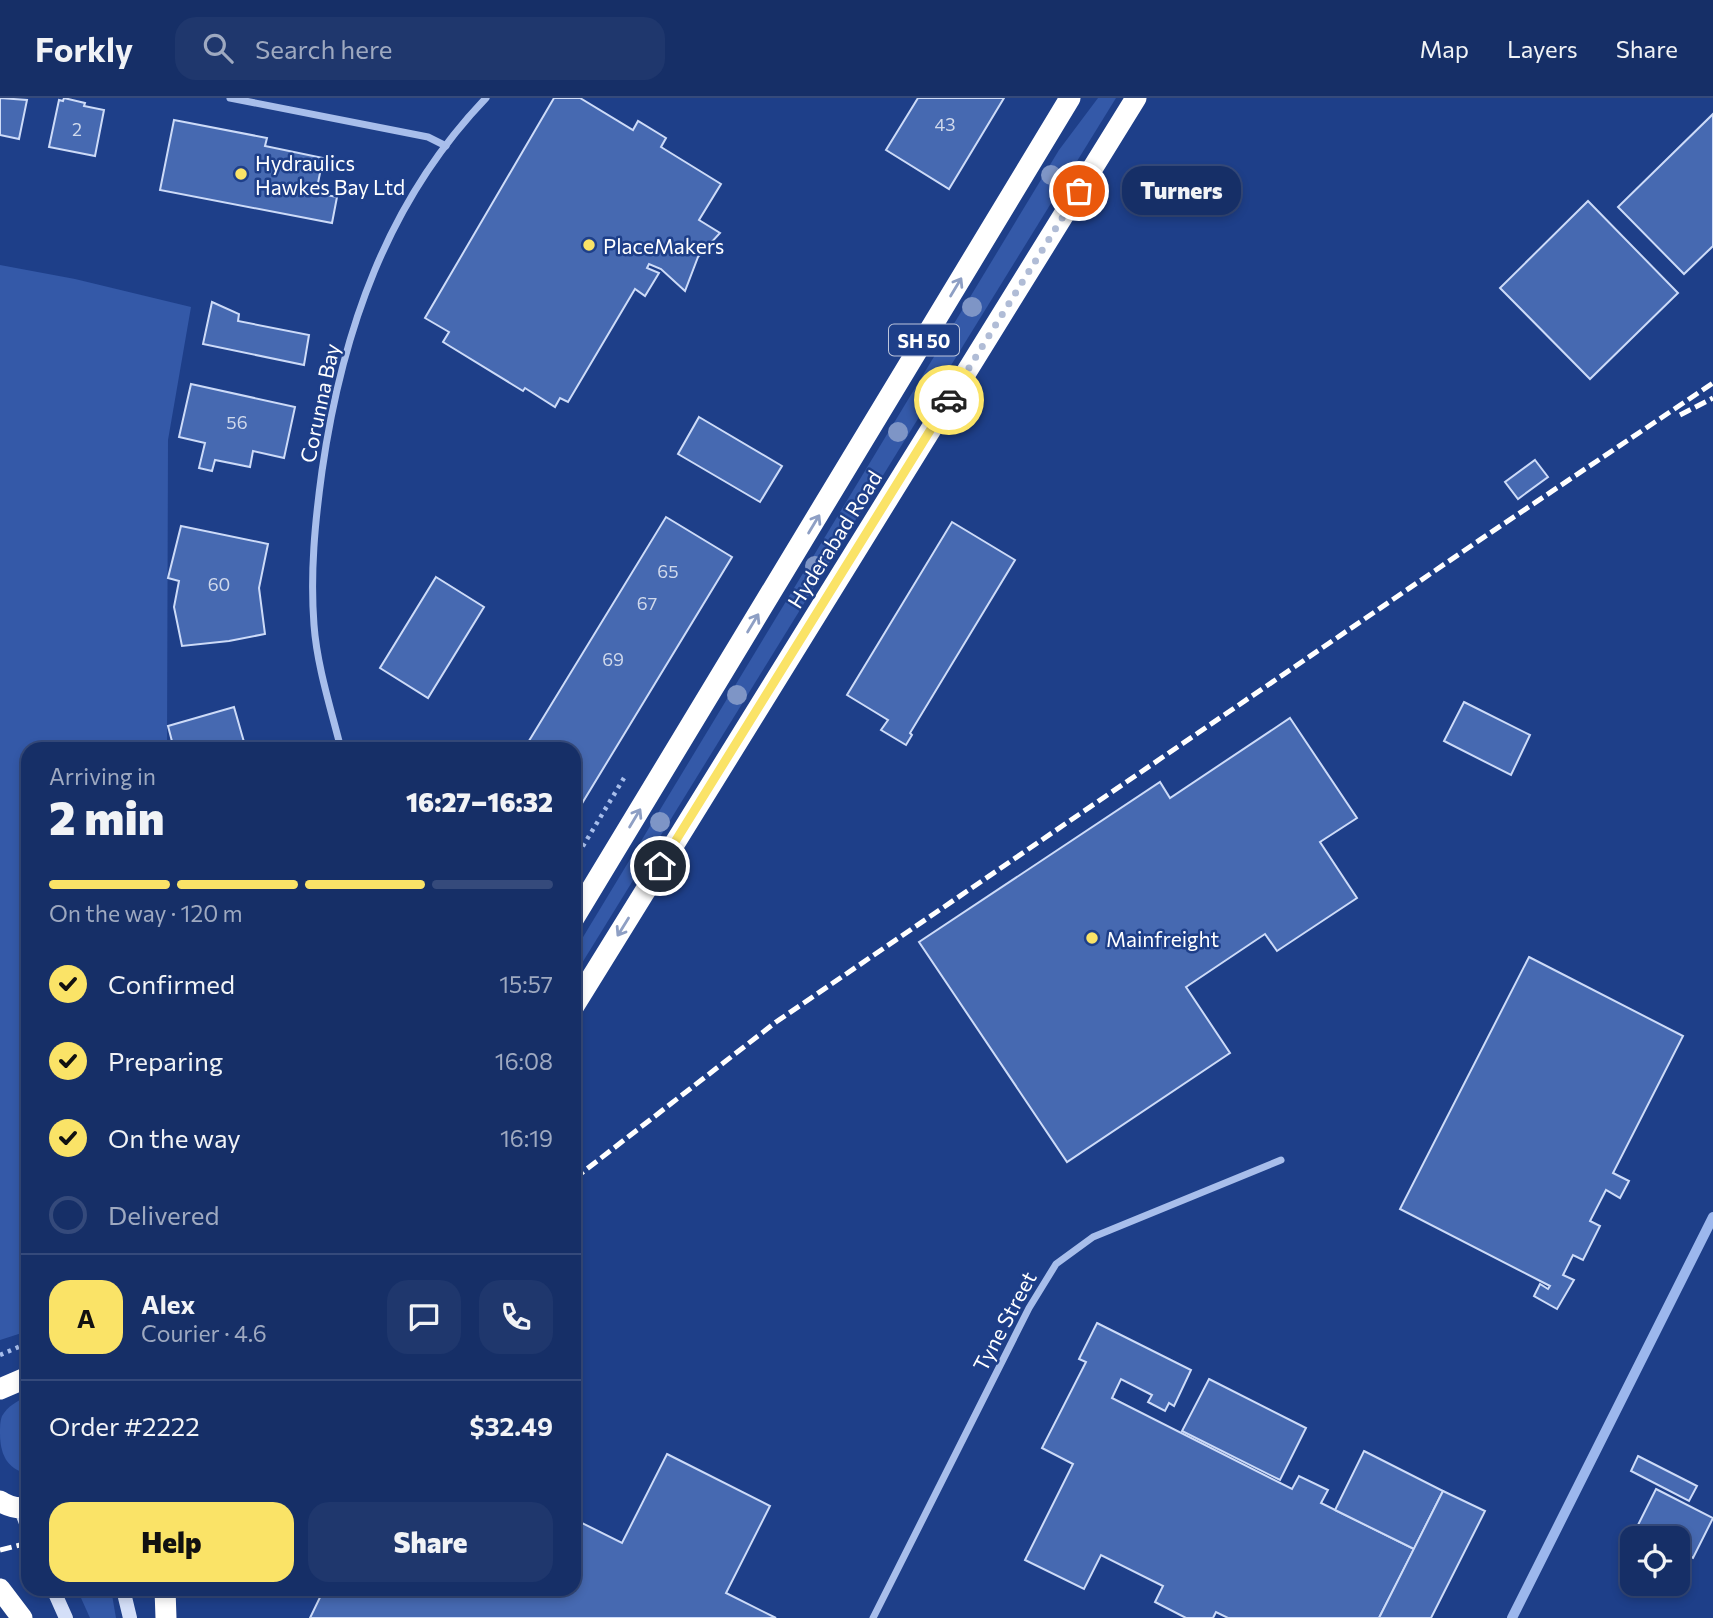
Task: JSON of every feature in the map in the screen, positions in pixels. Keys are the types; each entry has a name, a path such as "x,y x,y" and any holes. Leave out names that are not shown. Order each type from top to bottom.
{"highway":[{"name":"Hyderabad Road","path":"581,906 1070,98"},
{"name":"Hyderabad Road","path":"581,995 1136,98"},
{"path":"0,1589 22,1618"},
{"path":"165,1596 166,1618"}],"main road":[{"path":"56,1596 66,1618"},
{"path":"125,1596 130,1618"}],"street":[{"path":"230,98 428,137 446,146"},
{"name":"Corunna Bay","path":"339,742 314,626 313,559 327,437 347,348 356,315 377,262 400,217 446,146 486,98"},
{"name":"Tyne Street","path":"873,1618 1029,1308 1056,1264 1093,1237 1280,1160"}],"path":[{"path":"0,1354 21,1346"}],"shaded area":[{"path":"1098,98 1116,98 581,965 581,940 1059,150"},
{"path":"0,265 75,279 191,307 168,440 167,742 21,742 21,1333 0,1340"},
{"path":"21,1400 21,1472 9,1464 1,1447 2,1416"},
{"path":"80,1596 112,1596 116,1618 90,1618"}],"building":[{"path":"0,98 27,100 19,139 0,135"},
{"path":"64,98 104,110 95,156 49,147 59,100 63,101"},
{"name":"PlaceMakers","path":"554,98 580,98 633,130 638,121 666,138 661,147 721,184 699,220 720,233 698,257 685,291 661,269 649,264 647,268 659,273 645,296 635,289 568,402 560,398 555,407 525,388 523,391 443,342 449,332 425,318"},
{"path":"918,98 1004,98 949,189 886,150"},
{"path":"1713,114 1713,246 1684,274 1618,207"},
{"name":"Hydraulics Hawkes Bay Ltd","path":"174,120 267,138 265,146 323,158 316,193 337,197 332,223 160,190"},
{"path":"1588,201 1678,293 1590,379 1500,288"},
{"path":"212,302 239,314 238,321 309,335 304,365 203,344"},
{"path":"191,384 295,407 284,458 253,451 250,467 215,460 212,471 199,468 205,443 179,437"},
{"path":"699,417 782,466 760,502 678,454"},
{"path":"1535,460 1548,477 1518,499 1505,482"},
{"path":"666,517 732,557 581,805 581,742 528,742"},
{"path":"952,522 1015,560 910,733 912,735 906,745 881,730 888,720 847,695"},
{"path":"181,526 268,544 259,588 265,634 182,646 174,607 179,581 168,578"},
{"path":"436,577 484,607 428,698 380,668"},
{"path":"1464,702 1530,735 1511,775 1444,741"},
{"path":"234,707 244,742 172,742 168,726"},
{"name":"Mainfreight","path":"1290,718 1357,818 1320,842 1357,898 1277,951 1265,934 1186,987 1230,1053 1067,1162 919,942 1160,782 1170,798"},
{"path":"1529,957 1683,1036 1613,1173 1629,1181 1620,1198 1606,1190 1590,1221 1600,1226 1583,1260 1573,1255 1563,1275 1574,1280 1557,1309 1534,1296 1540,1284 1548,1289 1550,1286 1400,1209"},
{"path":"1097,1323 1191,1370 1174,1406 1169,1403 1165,1411 1148,1402 1152,1395 1121,1379 1112,1398 1292,1489 1299,1476 1328,1490 1321,1503 1414,1549 1379,1618 1228,1618 1216,1612 1213,1618 1186,1618 1155,1602 1163,1586 1101,1555 1084,1589 1025,1560 1073,1464 1042,1448 1086,1362 1079,1359"},
{"path":"1209,1379 1306,1428 1280,1480 1182,1431"},
{"path":"1364,1451 1443,1491 1414,1549 1335,1510"},
{"path":"667,1454 770,1506 726,1593 776,1618 310,1618 321,1596 581,1596 581,1522 622,1543"},
{"path":"1638,1456 1697,1486 1689,1501 1631,1471"},
{"path":"1656,1489 1713,1518 1693,1558 1690,1556 1690,1526 1638,1526"},
{"path":"1443,1491 1485,1511 1431,1618 1379,1618"}],"waterway":[{"path":"1512,1618 1713,1217"}],"railway":[{"path":"581,1174 776,1022 1713,383"},
{"path":"1680,415 1713,398"},
{"path":"0,1550 21,1545"}],"way so far":[{"path":"949,400 1079,191"}],"place":[{"name":"Hydraulics Hawkes Bay Ltd","path":"241,174"},
{"name":"Turners","path":"1079,191"},
{"name":"PlaceMakers","path":"589,245"},
{"name":"Mainfreight","path":"1092,938"}],"route":[{"path":"660,866 949,400"}]}
